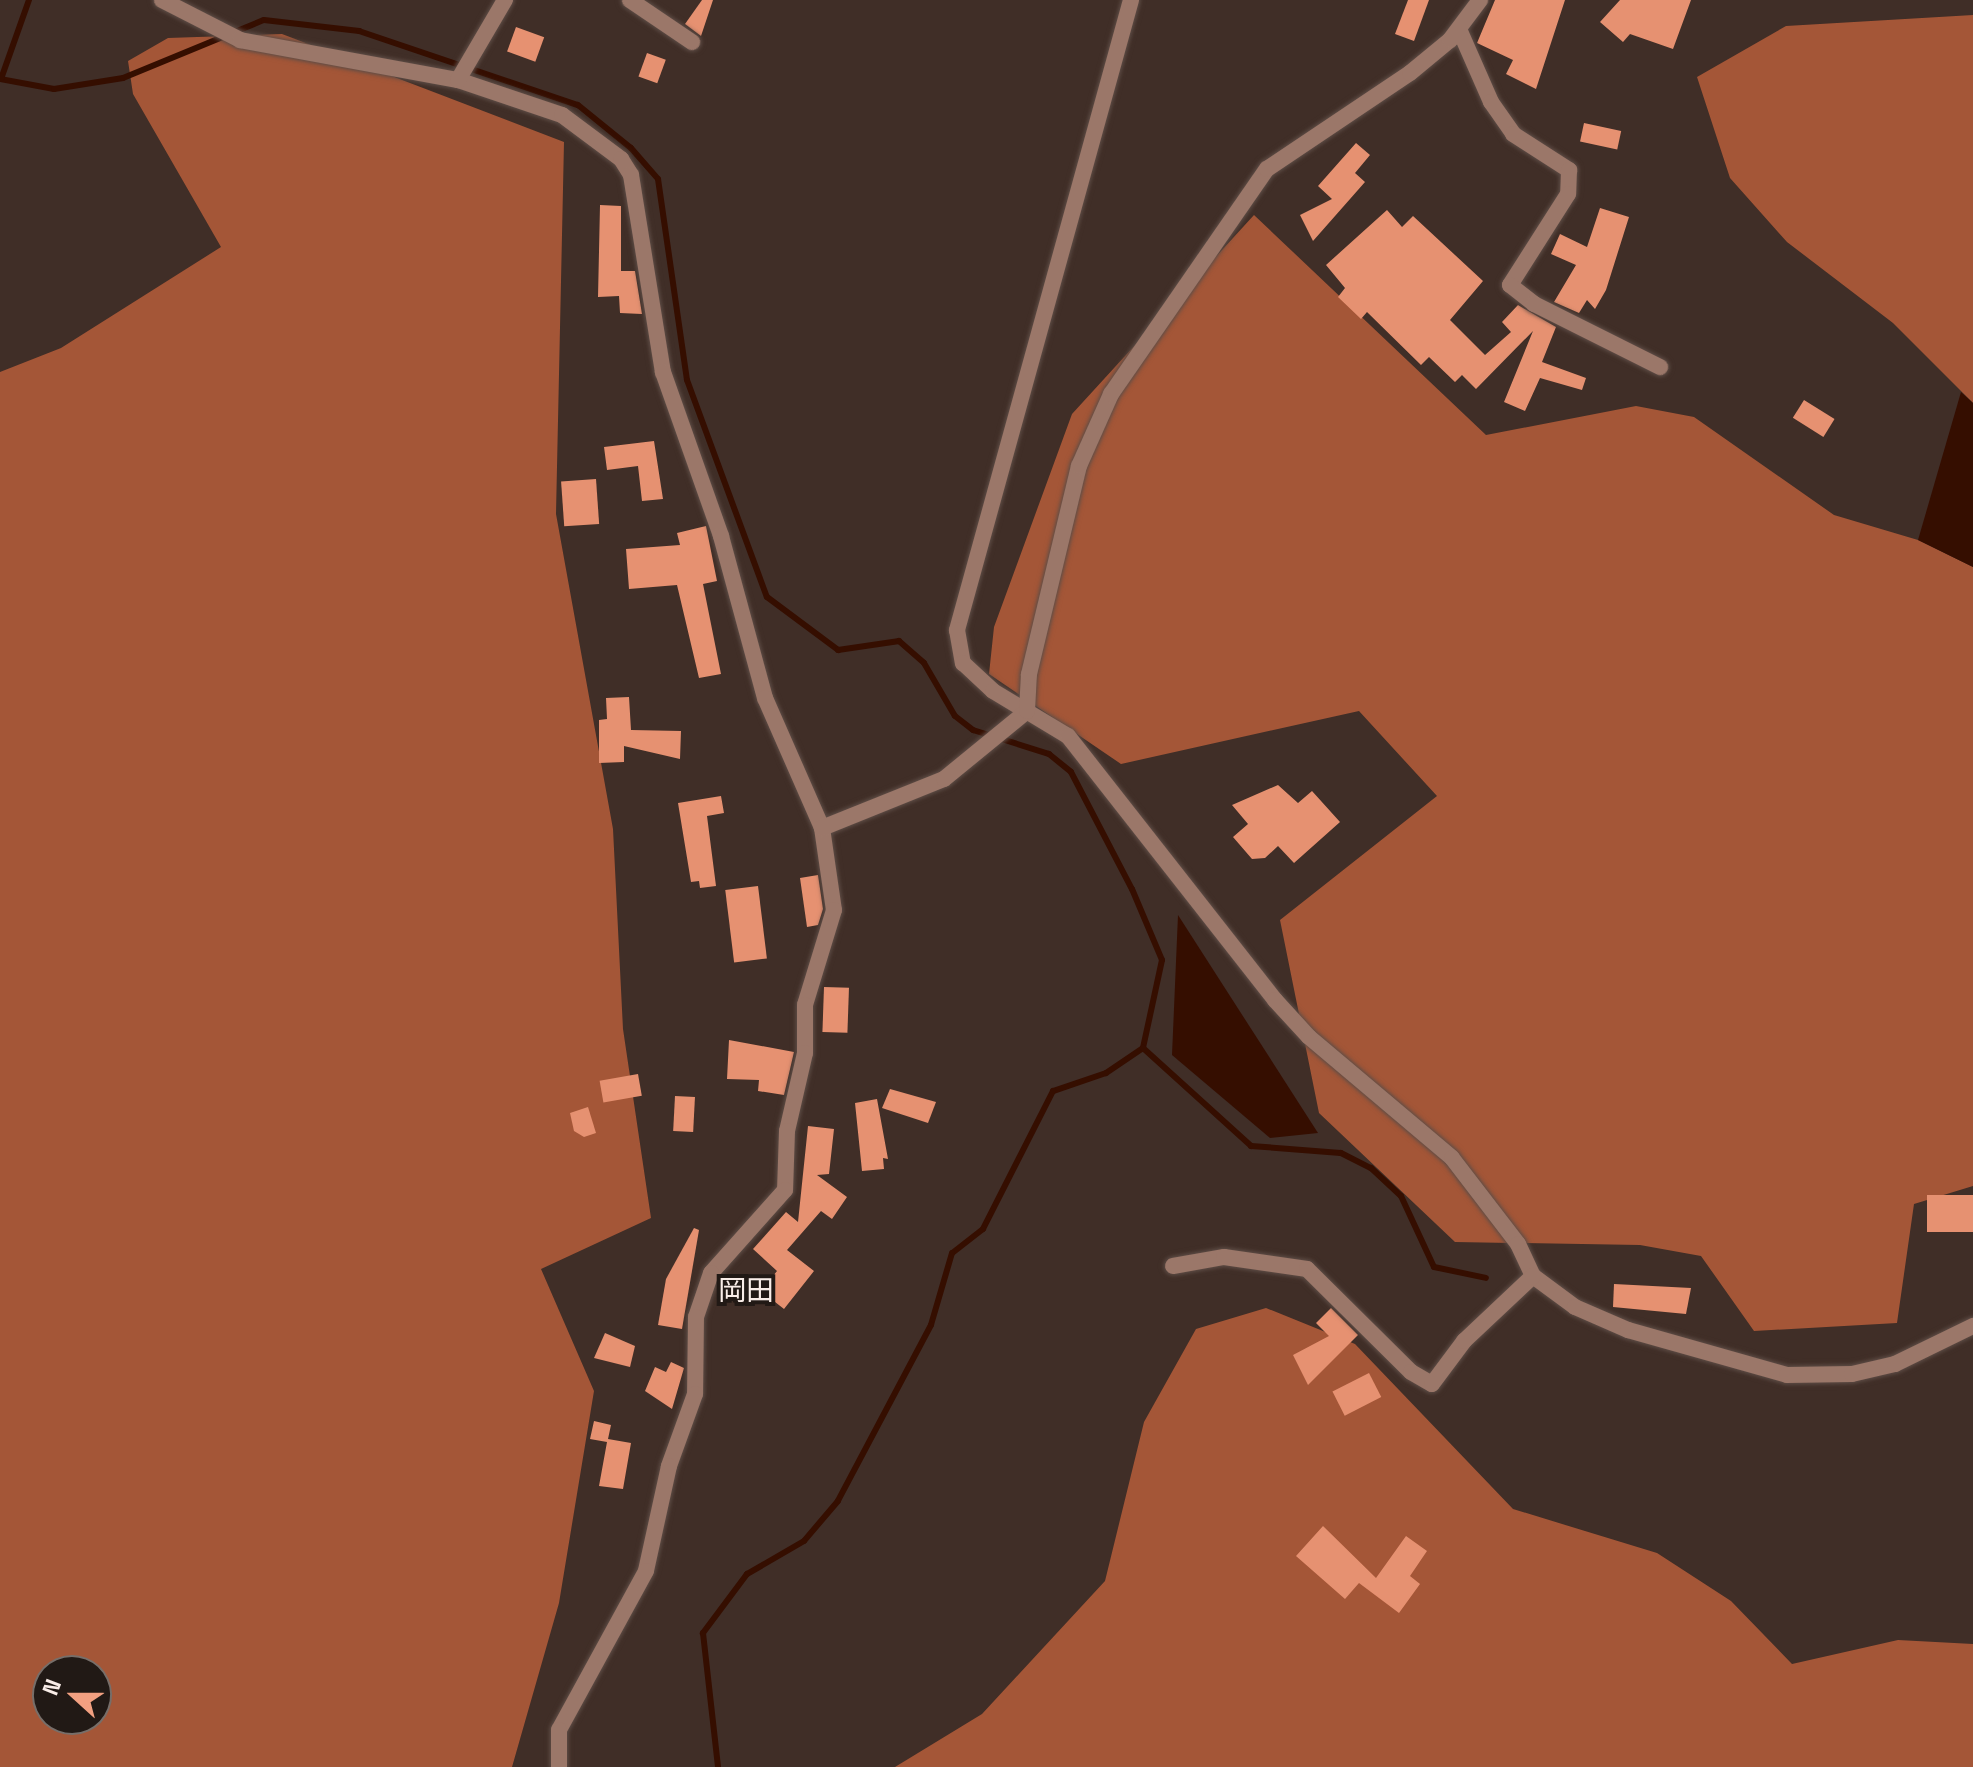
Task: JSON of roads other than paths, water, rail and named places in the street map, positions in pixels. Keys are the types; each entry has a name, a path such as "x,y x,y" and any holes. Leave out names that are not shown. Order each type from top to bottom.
{"street":[{"path":"162,0 240,40 460,75 562,115 621,159 631,175 660,360 721,536 765,698 822,828 834,910 805,1005 805,1053 787,1131 785,1190 711,1273 696,1317 695,1394 669,1466 646,1571 559,1730 559,1767"},
{"path":"460,75 505,0"},
{"path":"630,0 692,42"},
{"path":"1131,0 957,630 963,663 1027,711 1068,736 1115,790 1309,1037 1452,1158 1518,1244 1533,1276 1575,1307 1628,1330 1787,1375 1852,1374 1895,1364 1973,1326"},
{"path":"822,828 924,788 986,749 1027,711 1029,674 1079,466 1111,394 1267,169 1410,73 1459,29 1480,0"},
{"path":"1459,29 1491,102 1513,134 1569,170 1568,194 1510,285 1534,304 1660,367"},
{"path":"1173,1266 1224,1257 1307,1269 1411,1372 1432,1384 1464,1341 1533,1276"}],"waterway":[{"path":"1,79 29,0"},
{"path":"0,79 54,89 123,78 264,20 359,31 578,105 631,148 658,179 687,380 767,597 838,650 899,641 924,663 955,716 973,730 1049,754 1071,772 1132,889 1162,960 1143,1048 1106,1073 1053,1091 983,1229 952,1253 931,1325 838,1501 804,1541 747,1574 703,1633 718,1767"},
{"path":"1143,1048 1251,1146 1341,1153 1371,1168 1401,1196 1434,1267 1486,1278"}],"district":[{"name":"岡田","path":"746,1290"}]}
